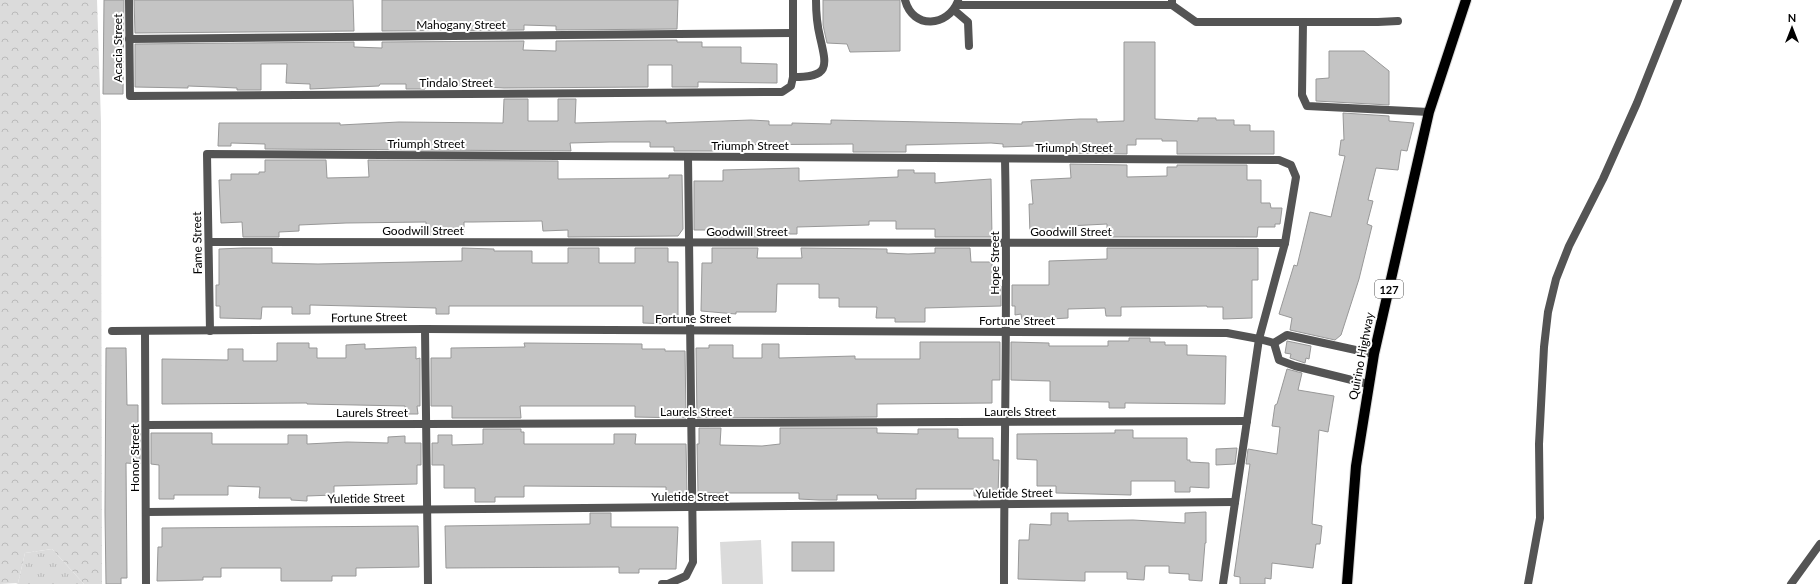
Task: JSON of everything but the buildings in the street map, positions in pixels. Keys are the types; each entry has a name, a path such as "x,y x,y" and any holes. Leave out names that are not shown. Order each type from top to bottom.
{"main road":[{"name":"Quirino Highway","path":"1347,584 1356,466 1374,354 1429,112 1466,0"}],"street":[{"name":"Acacia Street","path":"129,0 130,96"},
{"path":"793,0 793,77 808,77 819,73 825,64 825,52 817,25 816,0"},
{"path":"905,0 914,16 930,22 940,21 948,17 956,5"},
{"path":"1528,584 1540,518 1539,444 1544,347 1548,312 1556,279 1572,239 1603,179 1636,104 1678,0"},
{"path":"956,5 1172,2 1196,22 1398,21"},
{"path":"956,5 968,22 969,46"},
{"path":"1303,22 1302,95 1307,106 1429,112"},
{"name":"Mahogany Street","path":"129,39 793,33"},
{"name":"Tindalo Street","path":"130,96 782,92 791,86 793,77"},
{"name":"Triumph Street","path":"208,154 1278,160 1291,165 1296,177 1284,243"},
{"name":"Fame Street","path":"208,154 210,331"},
{"path":"662,584 668,584 686,576 693,562 688,157"},
{"name":"Hope Street","path":"1004,584 1004,423 1007,242 1005,159"},
{"name":"Goodwill Street","path":"209,242 1284,243"},
{"path":"1223,584 1259,339 1284,243"},
{"path":"425,329 428,584"},
{"name":"Fortune Street","path":"112,331 425,329 1227,333 1274,343"},
{"name":"Honor Street","path":"145,331 146,584"},
{"path":"1368,384 1295,366 1279,360 1274,343 1287,335 1374,354"},
{"name":"Laurels Street","path":"146,425 1247,421"},
{"name":"Yuletide Street","path":"146,512 1235,502"},
{"path":"1791,584 1820,544"}],"green space":[{"path":"0,0 97,0 101,122 102,584 84,584 52,549 25,553 18,583 0,584"},
{"path":"761,540 763,584 722,584 720,542"},
{"path":"52,549 84,584 16,584 18,583 25,553"}]}
